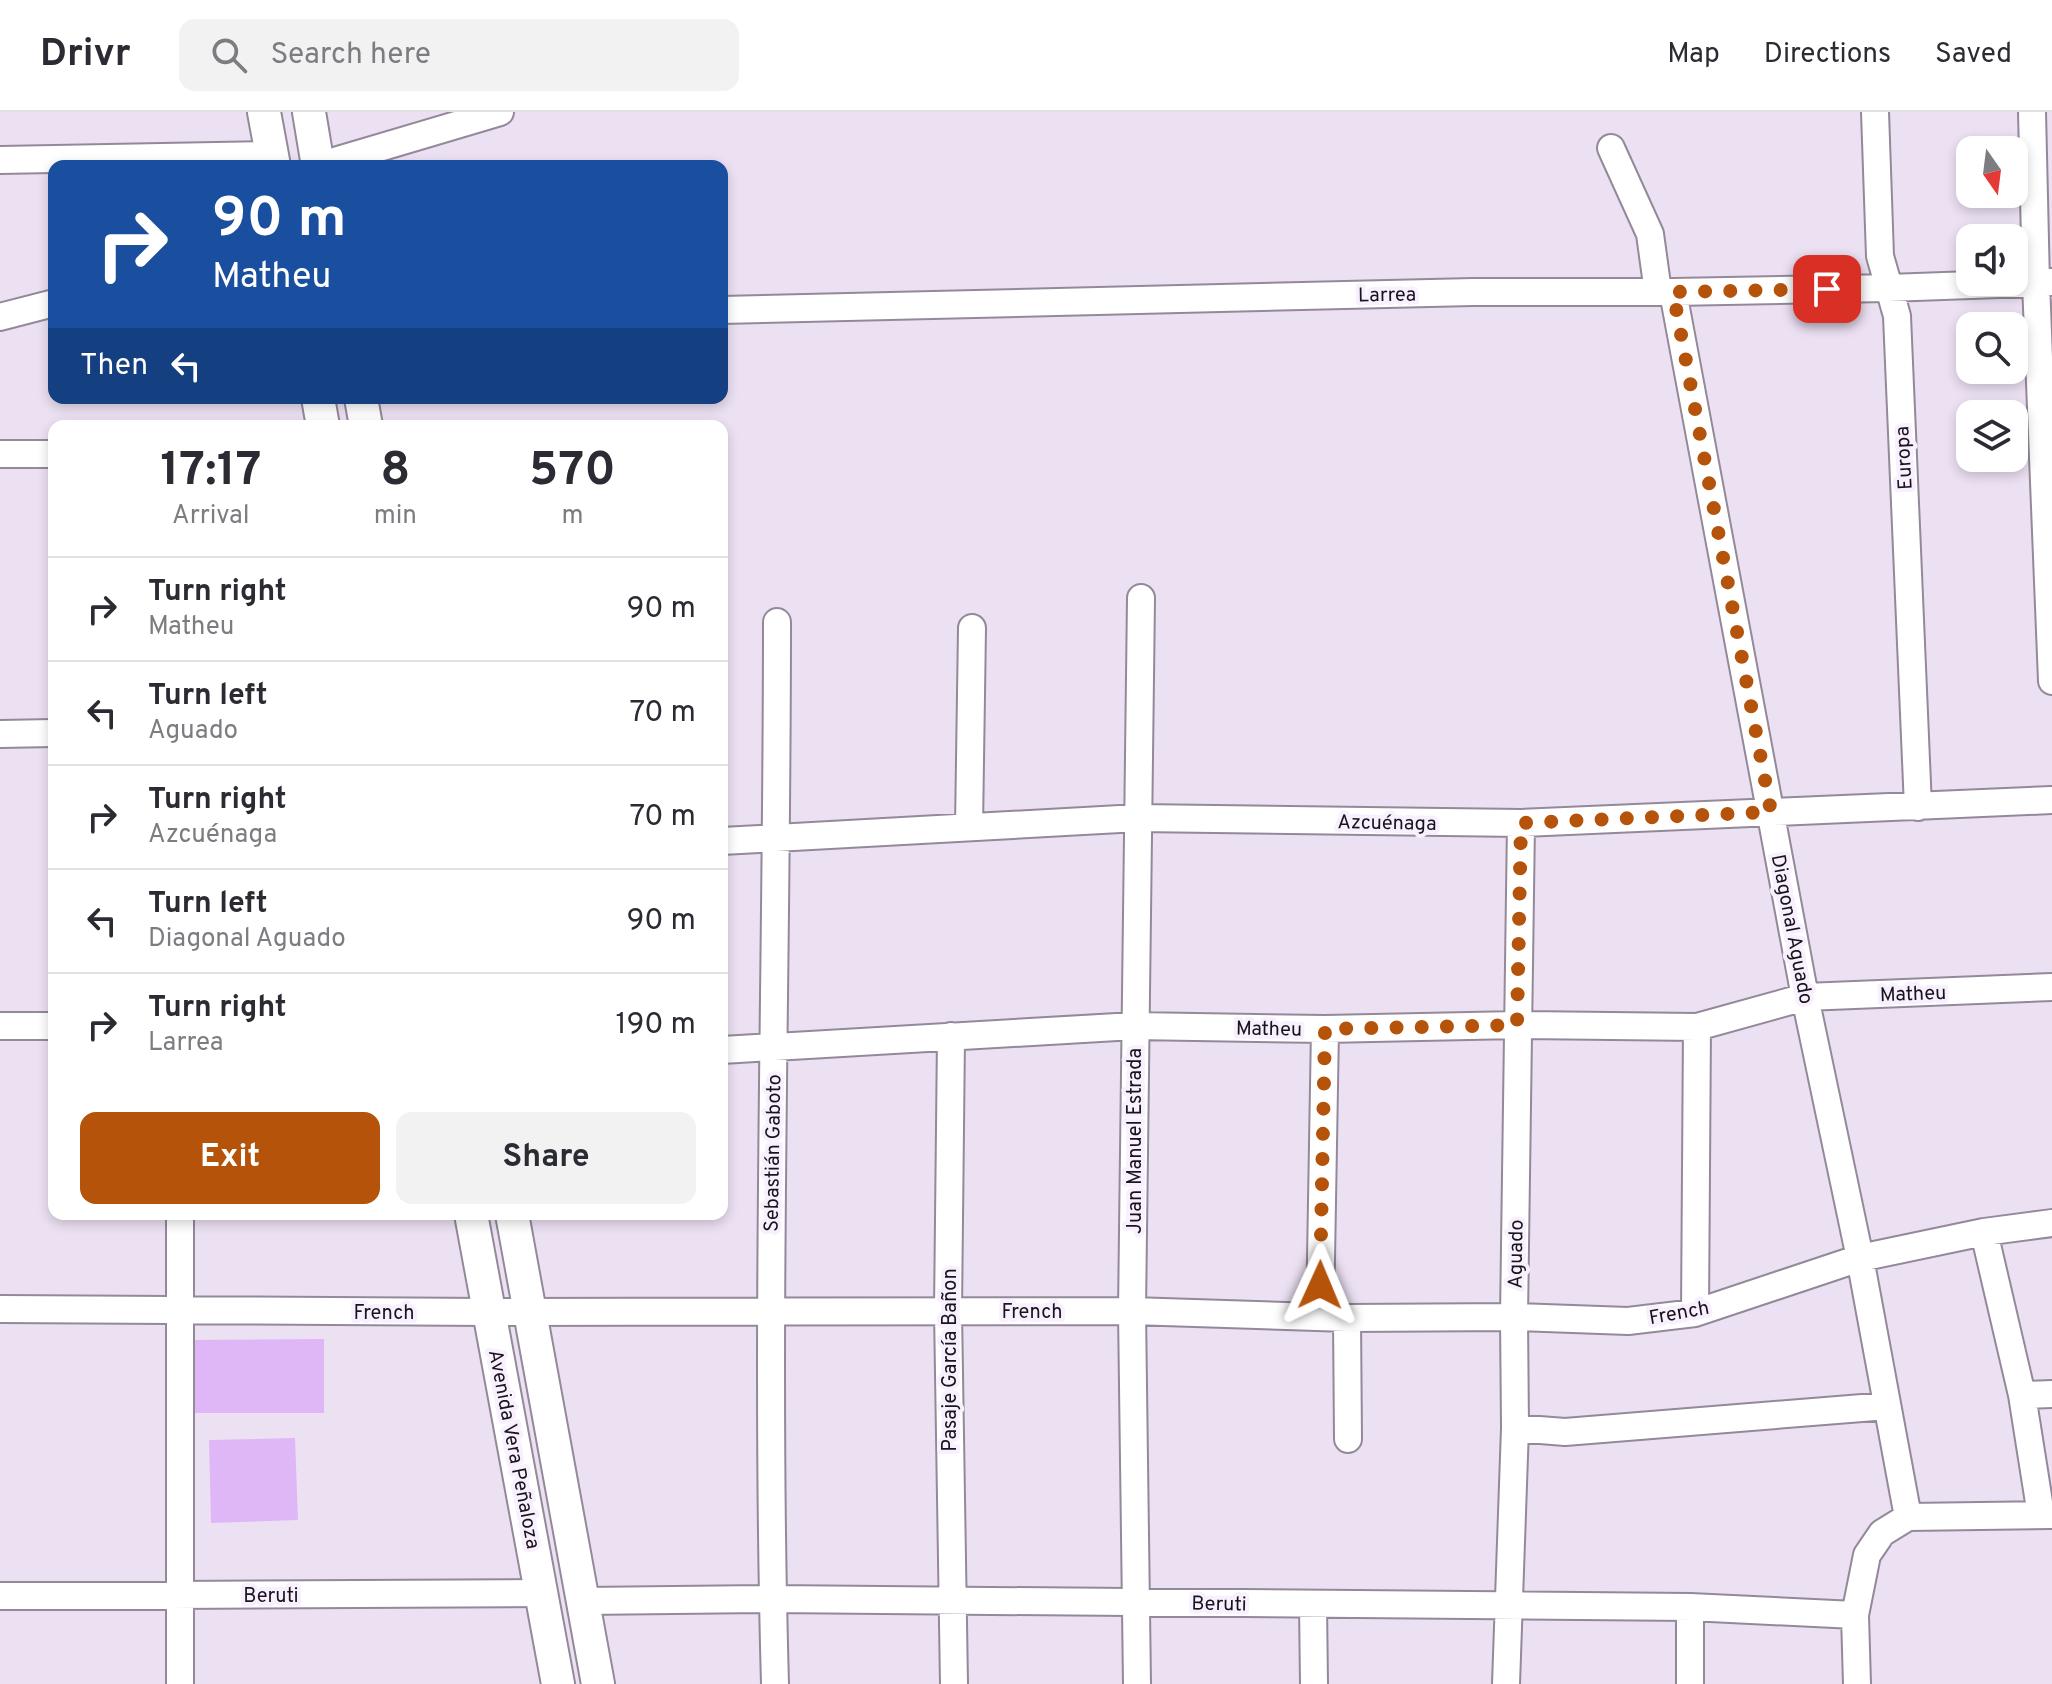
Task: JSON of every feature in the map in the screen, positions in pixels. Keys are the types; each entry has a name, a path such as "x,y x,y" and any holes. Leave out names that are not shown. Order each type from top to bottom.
{"main road":[{"path":"264,112 273,160"},
{"path":"309,112 317,160"},
{"name":"Avenida Vera Peñaloza","path":"472,1220 558,1684"},
{"name":"Avenida Vera Peñaloza","path":"513,1220 598,1684"}],"street":[{"path":"338,160 500,112"},
{"name":"Europa","path":"1875,112 1880,256 1897,316 1918,807"},
{"path":"2032,112 2044,282 2052,681"},
{"name":"Diagonal Aguado","path":"1611,148 1650,234 1665,292 1860,1258 1908,1517"},
{"path":"0,160 48,160"},
{"name":"Larrea","path":"728,310 1473,292 1888,288 2044,282"},
{"path":"0,317 48,305"},
{"path":"0,454 48,454"},
{"name":"Juan Manuel Estrada","path":"1137,1684 1132,1311 1141,598"},
{"name":"Sebastián Gaboto","path":"775,1684 770,1311 777,622"},
{"path":"969,827 972,628"},
{"path":"0,734 48,733"},
{"name":"Azcuénaga","path":"728,841 1138,818 1521,823 2052,800"},
{"name":"Aguado","path":"1506,1684 1515,1428 1521,823"},
{"name":"Matheu","path":"728,1050 1134,1026 1325,1029 1517,1025 1697,1027 1805,997 2052,987"},
{"path":"0,1026 48,1026"},
{"path":"1695,1313 1697,1027"},
{"path":"1320,1317 1325,1029"},
{"name":"Pasaje García Bañon","path":"951,1036 948,1311 954,1684"},
{"path":"180,1220 180,1684"},
{"name":"French","path":"0,1309 1132,1311 1347,1318 1514,1317 1628,1321 1695,1313 1860,1258 1984,1232 2052,1223"},
{"path":"1857,1684 1855,1615 1867,1555 1882,1533 1908,1517 2046,1515 1984,1232"},
{"path":"1347,1318 1348,1439"},
{"path":"2022,1395 2052,1394"},
{"path":"1515,1428 1565,1432 1887,1406"},
{"name":"Beruti","path":"0,1596 542,1593"},
{"name":"Beruti","path":"583,1601 773,1599 1690,1607 1855,1615"},
{"path":"1313,1604 1314,1684"},
{"path":"1690,1607 1690,1684"}],"shaded area":[{"path":"324,1339 324,1413 188,1413 188,1340"},
{"path":"295,1438 298,1520 211,1523 209,1440"}],"route":[{"path":"1320,1285 1325,1029 1517,1025 1521,823 1771,812 1673,292 1827,289"}]}
